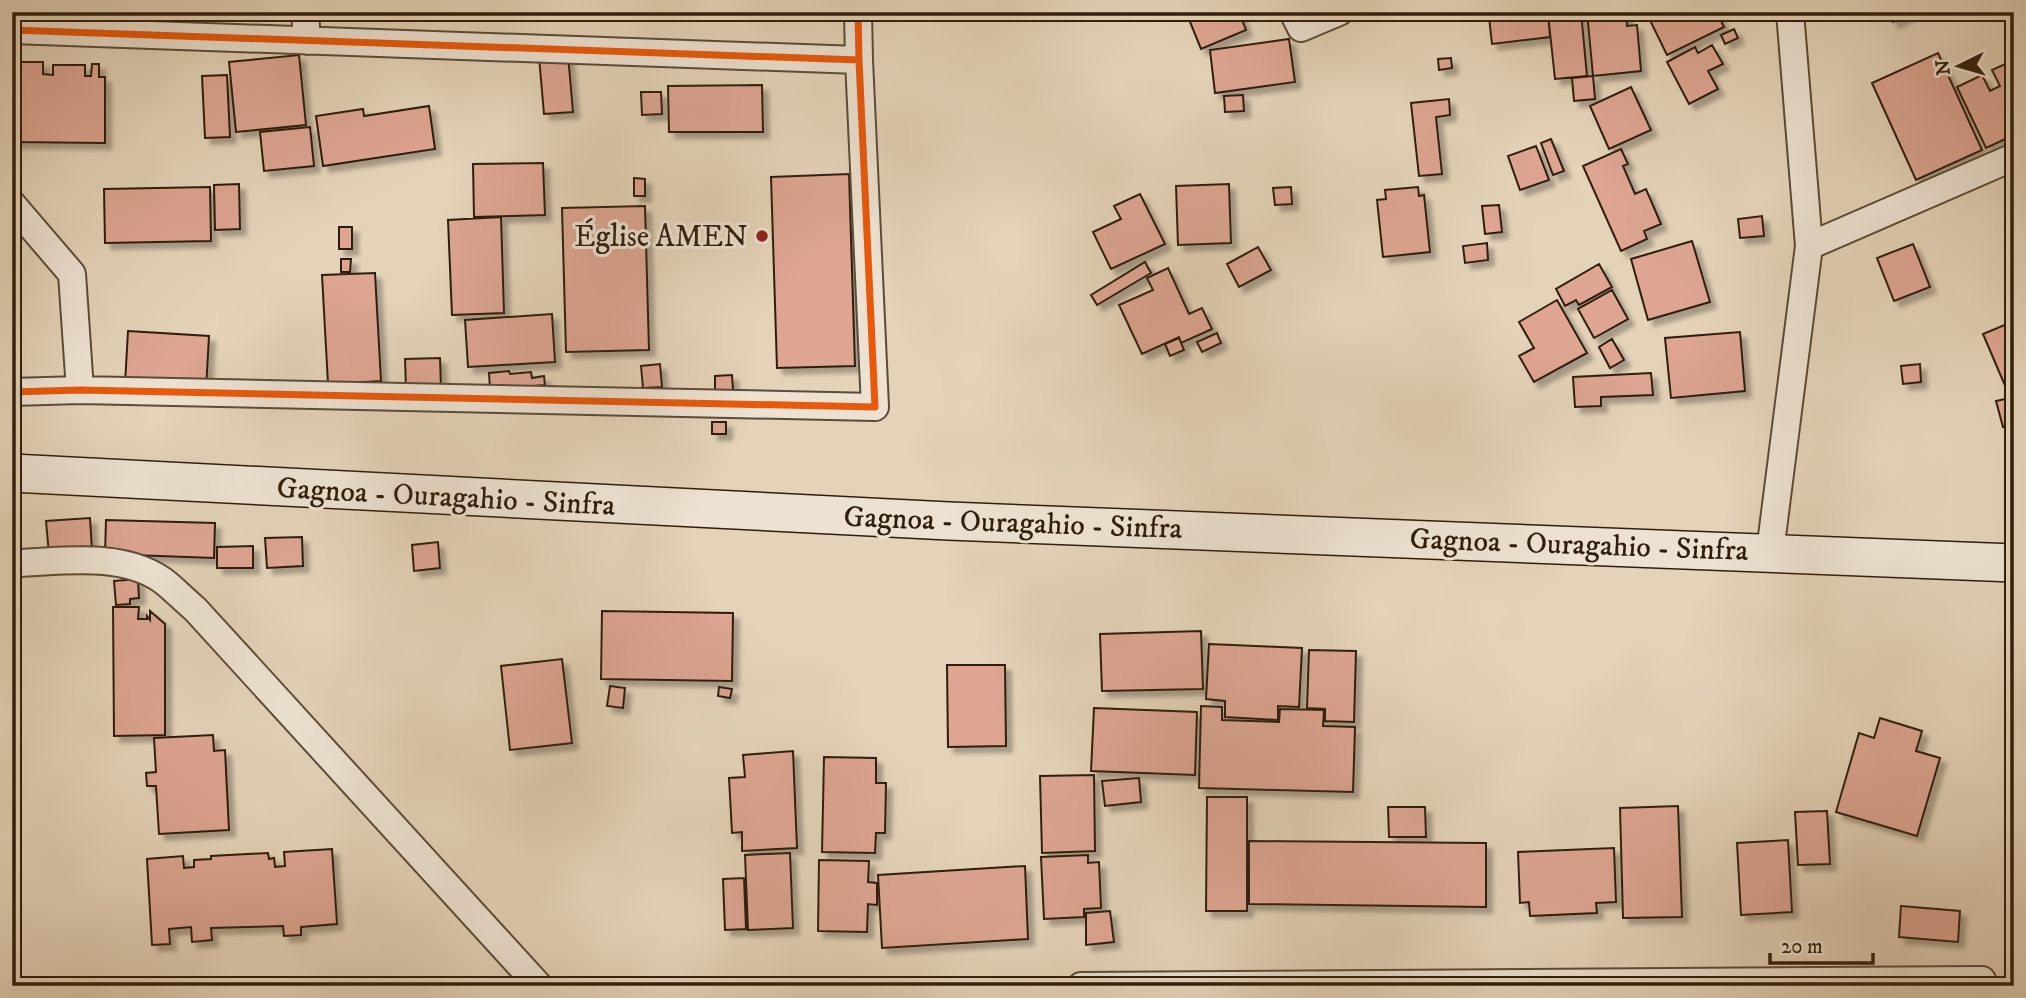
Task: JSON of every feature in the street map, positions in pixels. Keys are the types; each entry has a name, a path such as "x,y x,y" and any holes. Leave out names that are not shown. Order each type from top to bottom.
{"main road":[{"name":"Gagnoa - Ouragahio - Sinfra","path":"12,473 949,521 2014,562"}],"street":[{"path":"304,12 307,41"},
{"path":"12,392 80,390 875,407 858,12"},
{"path":"1293,12 1301,28 1339,12"},
{"path":"1770,552 1809,246 1790,12"},
{"path":"12,30 859,60"},
{"path":"1809,246 2014,157"},
{"path":"12,204 72,274 80,390"},
{"path":"12,563 96,561 133,566 161,580 195,609 539,986"},
{"path":"1081,986 1982,980"}],"building":[{"path":"1186,12 1239,12 1246,30 1201,49"},
{"path":"1548,12 1550,37 1492,44 1489,17"},
{"path":"1581,12 1587,76 1555,79 1548,14"},
{"path":"1587,12 1626,12 1627,26 1637,25 1641,71 1593,76"},
{"path":"1646,12 1717,12 1724,27 1667,55"},
{"path":"1888,12 1913,12 1893,22"},
{"path":"1734,29 1738,38 1725,44 1721,35"},
{"path":"1289,39 1295,82 1215,93 1210,50"},
{"path":"1712,45 1723,64 1708,71 1718,89 1689,104 1667,62 1695,47 1698,53"},
{"path":"1938,53 1982,150 1916,180 1872,83"},
{"path":"299,55 306,125 236,132 229,62"},
{"path":"568,55 573,112 544,114 539,57"},
{"path":"1451,58 1452,68 1439,70 1438,59"},
{"path":"2014,60 2014,135 1986,148 1957,87 1982,75 1990,91 2000,86 1992,70"},
{"path":"12,62 43,62 43,74 53,75 53,65 85,65 85,76 91,76 92,64 99,64 99,77 105,77 105,143 12,142"},
{"path":"227,75 230,137 205,138 202,76"},
{"path":"1593,76 1595,99 1574,101 1572,78"},
{"path":"762,85 763,132 669,132 668,86"},
{"path":"1631,87 1651,130 1609,149 1590,106"},
{"path":"641,92 661,92 662,114 642,115"},
{"path":"1243,95 1244,111 1225,112 1224,96"},
{"path":"1449,99 1450,115 1436,117 1442,174 1419,176 1411,103"},
{"path":"429,106 435,149 323,166 316,116 363,109 364,116"},
{"path":"310,127 314,166 264,171 260,132"},
{"path":"1551,139 1564,171 1553,175 1541,143"},
{"path":"1536,146 1549,180 1520,190 1508,156"},
{"path":"1621,149 1628,164 1623,166 1635,194 1646,189 1661,224 1644,231 1647,239 1621,251 1583,166"},
{"path":"543,163 545,215 474,217 473,164"},
{"path":"849,174 855,366 777,368 771,177"},
{"path":"634,178 645,179 645,196 634,196"},
{"path":"239,184 240,229 215,230 214,185"},
{"path":"1229,184 1231,243 1178,245 1176,186"},
{"path":"210,187 211,241 105,243 104,189"},
{"path":"1291,187 1292,204 1275,205 1273,188"},
{"path":"1418,187 1419,196 1424,195 1430,252 1383,257 1377,200 1386,199 1385,190"},
{"path":"1140,194 1165,244 1111,269 1093,232 1121,219 1114,206"},
{"path":"1499,205 1502,232 1485,234 1482,206"},
{"path":"645,206 649,350 566,352 562,208"},
{"path":"1762,216 1764,236 1740,238 1738,219"},
{"path":"501,217 504,313 452,315 448,220"},
{"path":"339,227 352,227 352,249 339,249"},
{"path":"1692,241 1710,302 1648,320 1631,259"},
{"path":"1487,243 1488,260 1465,263 1463,246"},
{"path":"1913,244 1930,287 1894,301 1877,258"},
{"path":"1258,247 1271,270 1239,287 1227,264"},
{"path":"341,259 351,259 350,272 341,272"},
{"path":"1145,262 1151,273 1097,305 1091,295"},
{"path":"1599,264 1612,287 1579,305 1576,300 1565,306 1556,289"},
{"path":"1168,268 1189,314 1202,308 1212,329 1181,343 1179,337 1142,354 1119,305 1153,290 1147,278"},
{"path":"375,273 381,381 328,384 322,275"},
{"path":"1612,290 1628,319 1594,338 1578,309"},
{"path":"1557,300 1587,353 1534,382 1519,356 1534,348 1519,322"},
{"path":"552,314 555,362 468,367 465,320"},
{"path":"2014,321 2014,393 2009,395 1983,334"},
{"path":"128,331 209,336 206,389 125,384"},
{"path":"1740,332 1745,391 1671,398 1665,338"},
{"path":"1217,333 1221,343 1202,352 1197,342"},
{"path":"1179,338 1184,350 1170,356 1165,344"},
{"path":"1612,339 1624,360 1610,368 1599,347"},
{"path":"440,358 441,388 406,388 405,359"},
{"path":"660,364 662,387 643,388 641,366"},
{"path":"1920,364 1921,382 1903,384 1901,366"},
{"path":"509,371 510,374 531,372 532,378 544,376 545,385 490,390 489,373"},
{"path":"1651,373 1653,395 1601,397 1601,406 1575,407 1573,377"},
{"path":"732,375 733,390 715,390 715,376"},
{"path":"2014,397 2014,424 2003,427 1996,401"},
{"path":"712,422 726,422 726,434 712,434"},
{"path":"90,518 92,551 49,554 46,521"},
{"path":"106,520 215,523 214,558 105,554"},
{"path":"302,537 303,566 267,568 265,538"},
{"path":"438,542 440,568 414,571 412,545"},
{"path":"253,546 253,568 217,568 217,547"},
{"path":"138,579 139,598 130,599 130,604 116,605 114,581"},
{"path":"113,607 139,607 138,619 147,619 147,616 150,620 150,611 165,624 165,735 114,736"},
{"path":"602,611 733,613 732,681 601,679"},
{"path":"1201,631 1203,689 1102,691 1100,634"},
{"path":"1209,644 1302,648 1299,707 1278,706 1278,720 1225,717 1225,701 1206,699"},
{"path":"1309,650 1356,651 1354,722 1325,721 1325,709 1307,708"},
{"path":"562,659 572,743 510,750 501,666"},
{"path":"947,665 1005,665 1006,746 948,747"},
{"path":"610,686 625,688 623,708 607,706"},
{"path":"719,687 732,689 730,698 718,696"},
{"path":"1201,706 1222,707 1222,720 1279,722 1280,709 1324,710 1323,726 1355,727 1353,792 1199,788"},
{"path":"1094,708 1197,712 1195,775 1091,771"},
{"path":"1880,718 1922,731 1916,751 1940,758 1917,836 1836,812 1859,733 1874,738"},
{"path":"213,735 214,751 225,750 229,830 159,834 156,786 147,786 146,773 156,772 154,738"},
{"path":"793,751 797,848 742,851 742,832 732,833 729,778 745,777 743,755"},
{"path":"824,757 876,758 876,783 886,783 885,833 876,833 875,853 822,852"},
{"path":"1094,775 1095,851 1042,853 1040,776"},
{"path":"1139,778 1141,802 1105,806 1102,781"},
{"path":"1207,797 1247,797 1247,911 1206,911"},
{"path":"1678,806 1682,917 1623,918 1620,808"},
{"path":"1388,807 1425,807 1426,837 1389,837"},
{"path":"1827,811 1830,864 1798,865 1795,812"},
{"path":"1788,840 1792,912 1741,915 1737,843"},
{"path":"1249,841 1486,843 1486,907 1249,904"},
{"path":"1614,848 1616,902 1596,903 1597,913 1530,916 1529,902 1520,903 1518,852"},
{"path":"332,849 337,924 301,927 301,935 284,936 283,926 211,928 212,940 192,942 191,927 169,929 170,944 152,945 147,859 183,856 184,868 194,867 194,860 211,859 211,856 268,853 269,859 274,858 275,867 285,866 284,852"},
{"path":"790,853 793,928 748,930 745,855"},
{"path":"1088,855 1088,863 1099,862 1101,908 1084,909 1084,917 1044,919 1041,857"},
{"path":"819,860 869,861 868,882 877,883 877,905 868,904 867,932 818,931"},
{"path":"1025,866 1028,939 882,948 878,875"},
{"path":"744,878 746,929 725,930 723,879"},
{"path":"1901,906 1960,911 1958,942 1899,937"},
{"path":"1110,911 1114,942 1086,945 1086,913"}],"cycle path":[{"path":"12,30 859,60 858,12"},
{"path":"12,392 80,390 875,407 859,60"},
{"path":"1081,986 1982,980"}],"place":[{"name":"Église AMEN","path":"762,236"}]}
